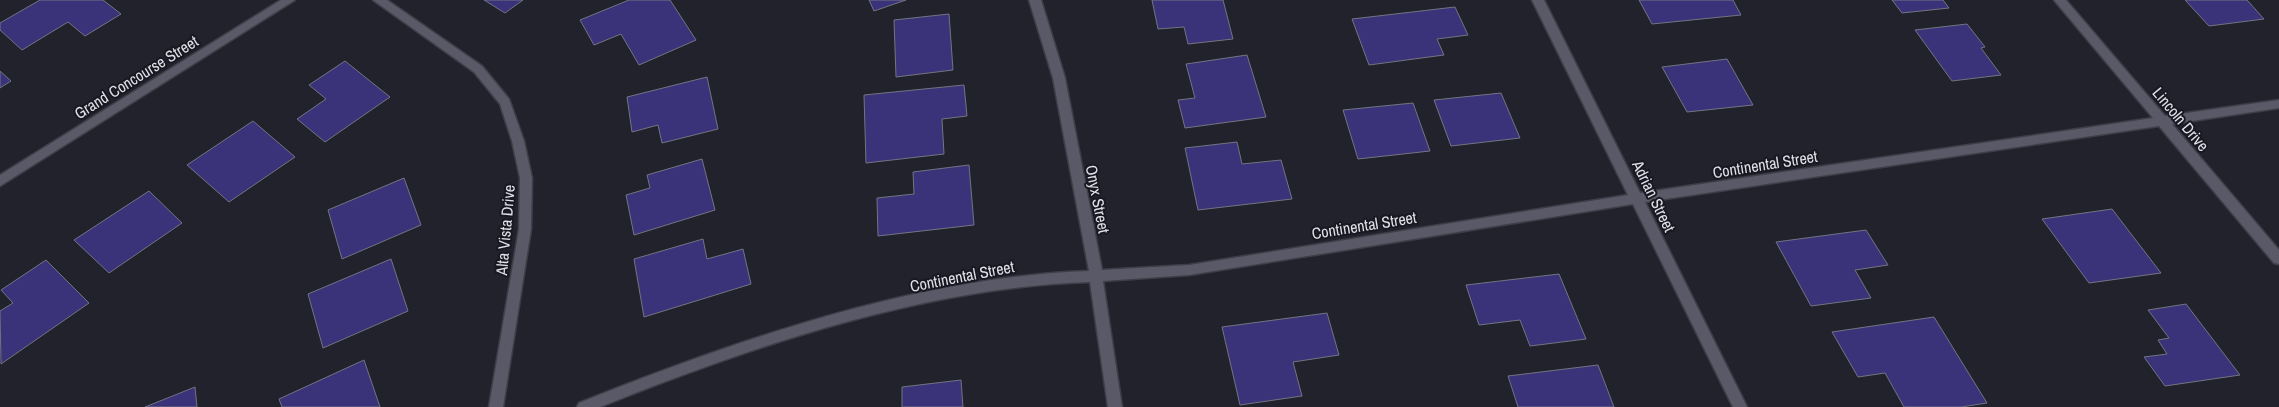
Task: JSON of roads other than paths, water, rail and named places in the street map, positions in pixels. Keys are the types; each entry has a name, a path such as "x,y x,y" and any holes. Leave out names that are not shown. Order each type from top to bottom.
{"street":[{"name":"Grand Concourse Street","path":"0,181 289,0"},
{"name":"Alta Vista Drive","path":"378,0 478,69 505,102 518,141 526,178 524,228 496,407"},
{"name":"Onyx Street","path":"1035,0 1058,78 1096,276 1116,407"},
{"name":"Adrian Street","path":"1538,0 1740,407"},
{"name":"Lincoln Drive","path":"2060,0 2279,259"},
{"name":"Continental Street","path":"584,407 653,379 746,347 821,325 966,291 1028,280 1173,272 1404,234 2279,104"}]}
